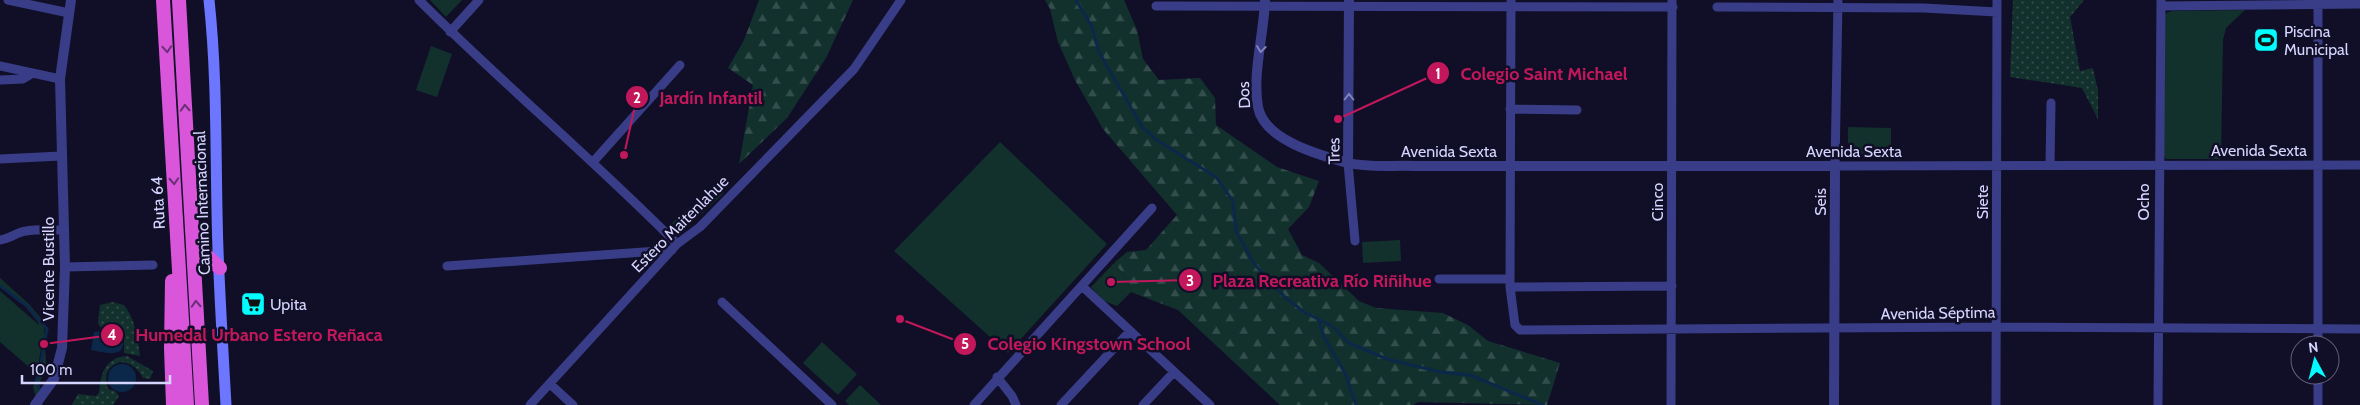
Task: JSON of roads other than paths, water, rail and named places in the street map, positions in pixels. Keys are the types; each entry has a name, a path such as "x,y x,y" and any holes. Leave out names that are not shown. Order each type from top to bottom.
{"highway":[{"name":"Ruta 64","path":"163,0 187,405"},
{"name":"Ruta 64","path":"179,0 202,405"},
{"path":"173,405 171,287 176,218"},
{"path":"192,226 207,256 220,268"}],"main road":[{"name":"Camino Internacional","path":"209,0 215,106 226,405"}],"street":[{"path":"8,0 69,13"},
{"name":"Vicente Bustillo","path":"37,404 54,379 62,348 65,267 60,78 72,0"},
{"path":"419,0 450,32 593,162 675,247"},
{"path":"450,32 479,0"},
{"name":"Estero Maitenlahue","path":"530,405 675,247 700,227 854,69 901,0"},
{"name":"Siete","path":"1996,405 1997,0"},
{"path":"2161,3 2318,1 2360,4"},
{"path":"2318,1 2318,335"},
{"path":"1156,6 1265,3 1672,3"},
{"name":"Dos","path":"1265,3 1257,82 1258,109 1263,121 1279,136 1348,163"},
{"name":"Tres","path":"1349,3 1348,163 1355,241"},
{"path":"1510,283 1511,3"},
{"name":"Cinco","path":"1671,405 1672,3"},
{"path":"1716,6 1838,3 1997,12"},
{"name":"Seis","path":"1834,405 1834,166 1838,3"},
{"name":"Ocho","path":"2158,405 2158,164 2161,3"},
{"path":"593,162 680,65"},
{"path":"0,66 60,78"},
{"path":"0,80 23,78 33,74"},
{"path":"2050,166 2051,103"},
{"path":"1510,108 1577,110"},
{"path":"0,159 61,156"},
{"name":"Avenida Sexta","path":"1348,163 1416,166 2050,166 2158,164 2360,166"},
{"path":"974,405 997,377 1083,287 1152,208"},
{"path":"0,240 10,239 26,231 63,230"},
{"path":"447,266 675,247"},
{"path":"65,267 152,265"},
{"path":"1439,279 1510,283 1672,286"},
{"name":"Avenida Séptima","path":"1510,283 1517,328 1523,331 1996,327 2360,329"},
{"path":"1083,287 1210,405"},
{"path":"722,302 832,405"},
{"path":"1061,405 1130,331"},
{"path":"1143,405 1174,372"},
{"path":"997,377 1012,396 1016,405"},
{"path":"550,384 572,405"},
{"path":"2318,385 2318,405"}],"water":[{"path":"116,329 121,336 123,344 120,351 111,353 91,350 94,332"},
{"path":"122,364 132,368 136,378 132,388 122,392 112,388 108,378 112,368"}],"waterway":[{"path":"1076,0 1092,27 1099,52 1142,127 1158,141 1216,177 1233,201 1236,231 1255,265 1285,297 1304,312 1332,326 1349,343 1387,359 1440,372 1470,375 1543,405"},
{"path":"0,286 27,306 47,329 36,381 41,393"},
{"path":"1319,321 1324,337 1346,375 1356,405"}],"place":[{"name":"Piscina Municipal","path":"2266,40"},
{"name":"Colegio Saint Michael","path":"1338,119"},
{"name":"Jardín Infantil","path":"624,155"},
{"name":"Plaza Recreativa Río Riñihue","path":"1111,282"},
{"name":"Upita","path":"253,304"},
{"name":"Colegio Kingstown School","path":"900,319"},
{"name":"Humedal Urbano Estero Reñaca","path":"44,344"}]}
